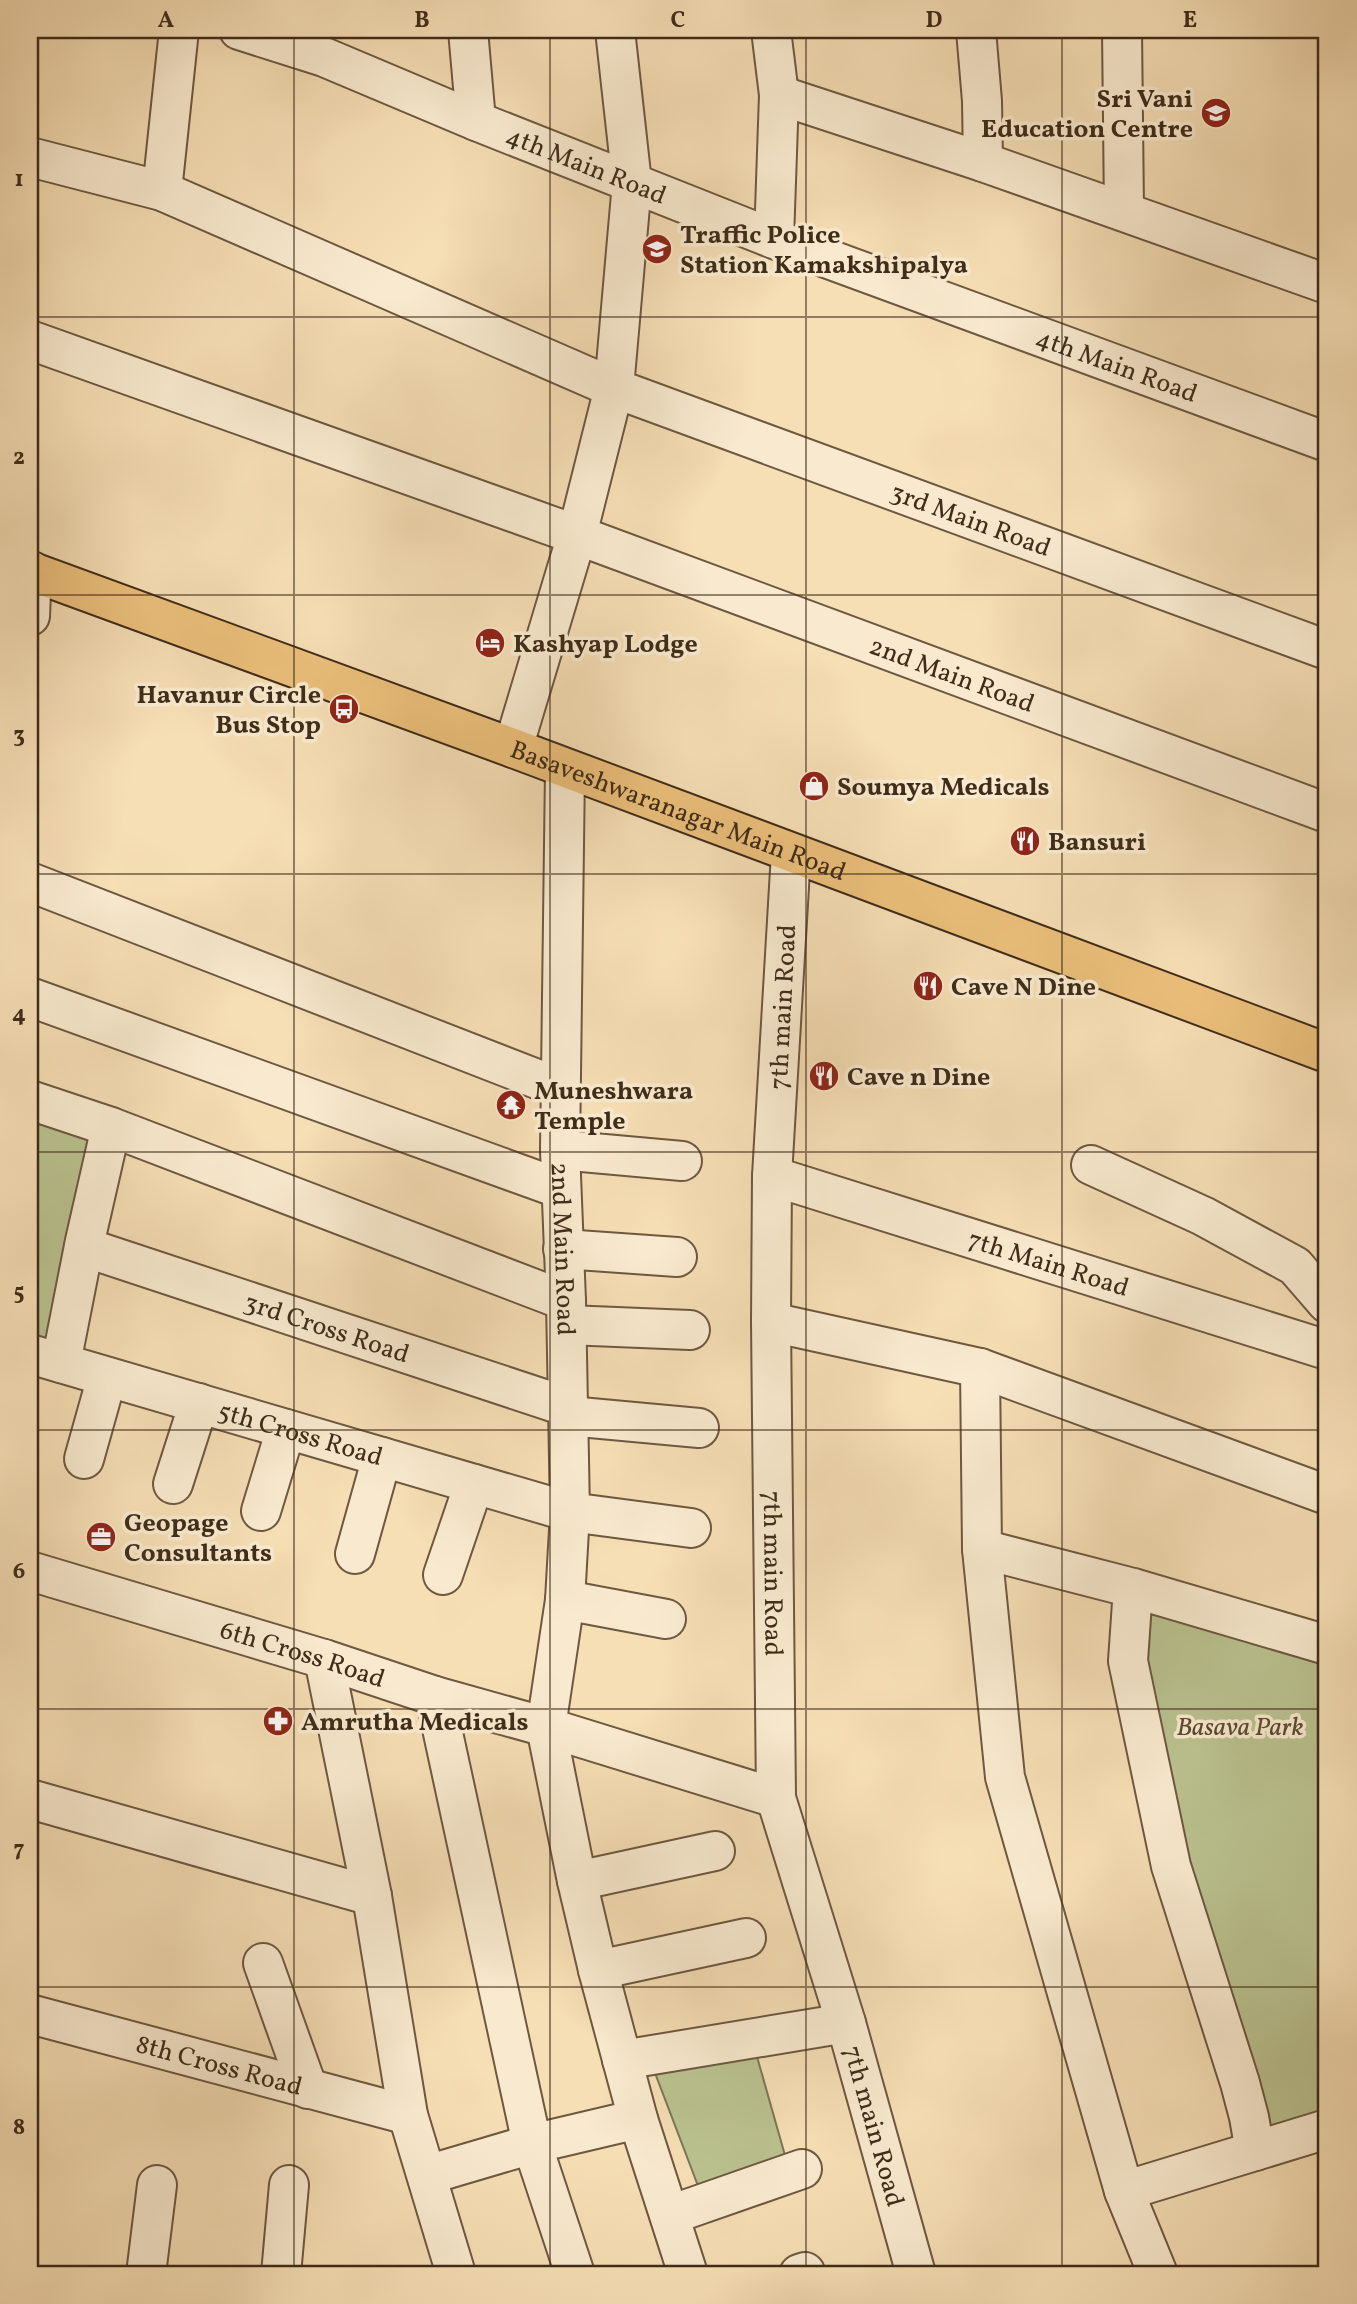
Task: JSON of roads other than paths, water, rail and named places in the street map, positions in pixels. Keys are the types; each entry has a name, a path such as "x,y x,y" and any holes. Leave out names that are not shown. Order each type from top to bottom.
{"main road":[{"name":"Basaveshwaranagar Main Road","path":"31,571 513,748 1327,1053"}],"street":[{"path":"162,191 179,30"},
{"name":"4th Main Road","path":"239,30 323,43 477,121 632,183 774,239 1327,442"},
{"path":"468,30 477,121"},
{"path":"513,748 577,535 614,388 632,183 615,30"},
{"path":"771,30 779,95 774,239"},
{"path":"976,30 982,101 983,162"},
{"path":"1122,30 1124,211"},
{"path":"779,95 983,162 1327,284"},
{"name":"3rd Main Road","path":"30,157 162,191 614,388 1327,650"},
{"name":"2nd Main Road","path":"30,340 577,535 1327,813"},
{"path":"30,616 31,571"},
{"name":"2nd Main Road","path":"565,769 560,1150 567,1313 570,1512 565,1600 546,1727 598,1970 638,2119 688,2274"},
{"name":"7th main Road","path":"791,853 772,1176 776,1798 846,2023 916,2274"},
{"path":"30,882 560,1088"},
{"path":"30,997 561,1189"},
{"path":"30,1100 111,1127 567,1313 690,1331"},
{"path":"45,1358 85,1247 111,1127"},
{"path":"560,1150 682,1161"},
{"path":"1091,1165 1203,1216 1295,1266 1327,1303"},
{"name":"7th Main Road","path":"772,1176 1327,1350"},
{"name":"3rd Cross Road","path":"85,1247 568,1412 699,1428"},
{"path":"563,1249 677,1257"},
{"path":"771,1322 980,1368 1327,1495"},
{"name":"5th Cross Road","path":"45,1358 570,1512 691,1528"},
{"path":"980,1368 982,1549 1005,1777 1124,2191 1158,2274"},
{"path":"84,1459 107,1377"},
{"path":"173,1484 200,1404"},
{"path":"261,1511 286,1429"},
{"path":"355,1554 382,1457"},
{"path":"443,1575 474,1484"},
{"path":"982,1549 1133,1588 1327,1645"},
{"name":"6th Cross Road","path":"30,1571 776,1798"},
{"path":"1133,1588 1128,1661 1171,1866 1240,2082 1255,2151"},
{"path":"565,1600 666,1619"},
{"path":"324,1659 372,1896 408,2115 456,2274"},
{"path":"435,1696 532,2144 575,2274"},
{"path":"30,1799 372,1896"},
{"path":"577,1881 715,1851"},
{"path":"598,1970 746,1938"},
{"path":"263,1962 308,2089"},
{"name":"8th Cross Road","path":"30,2014 408,2115"},
{"path":"622,2060 846,2023"},
{"path":"427,2175 532,2144 638,2119"},
{"path":"1124,2191 1327,2129"},
{"path":"670,2215 802,2169"},
{"path":"146,2274 157,2185"},
{"path":"281,2274 289,2185"}],"place":[{"name":"Sri Vani Education Centre","path":"1216,113"},
{"name":"Traffic Police Station Kamakshipalya","path":"657,249"},
{"name":"Kashyap Lodge","path":"490,643"},
{"name":"Havanur Circle Bus Stop","path":"344,709"},
{"name":"Soumya Medicals","path":"814,786"},
{"name":"Bansuri","path":"1025,841"},
{"name":"Cave N Dine","path":"928,986"},
{"name":"Cave n Dine","path":"824,1076"},
{"name":"Muneshwara Temple","path":"511,1105"},
{"name":"Geopage Consultants","path":"101,1537"},
{"name":"Amrutha Medicals","path":"278,1721"}],"park label":[{"name":"Basava Park","path":"1240,1726"}]}
